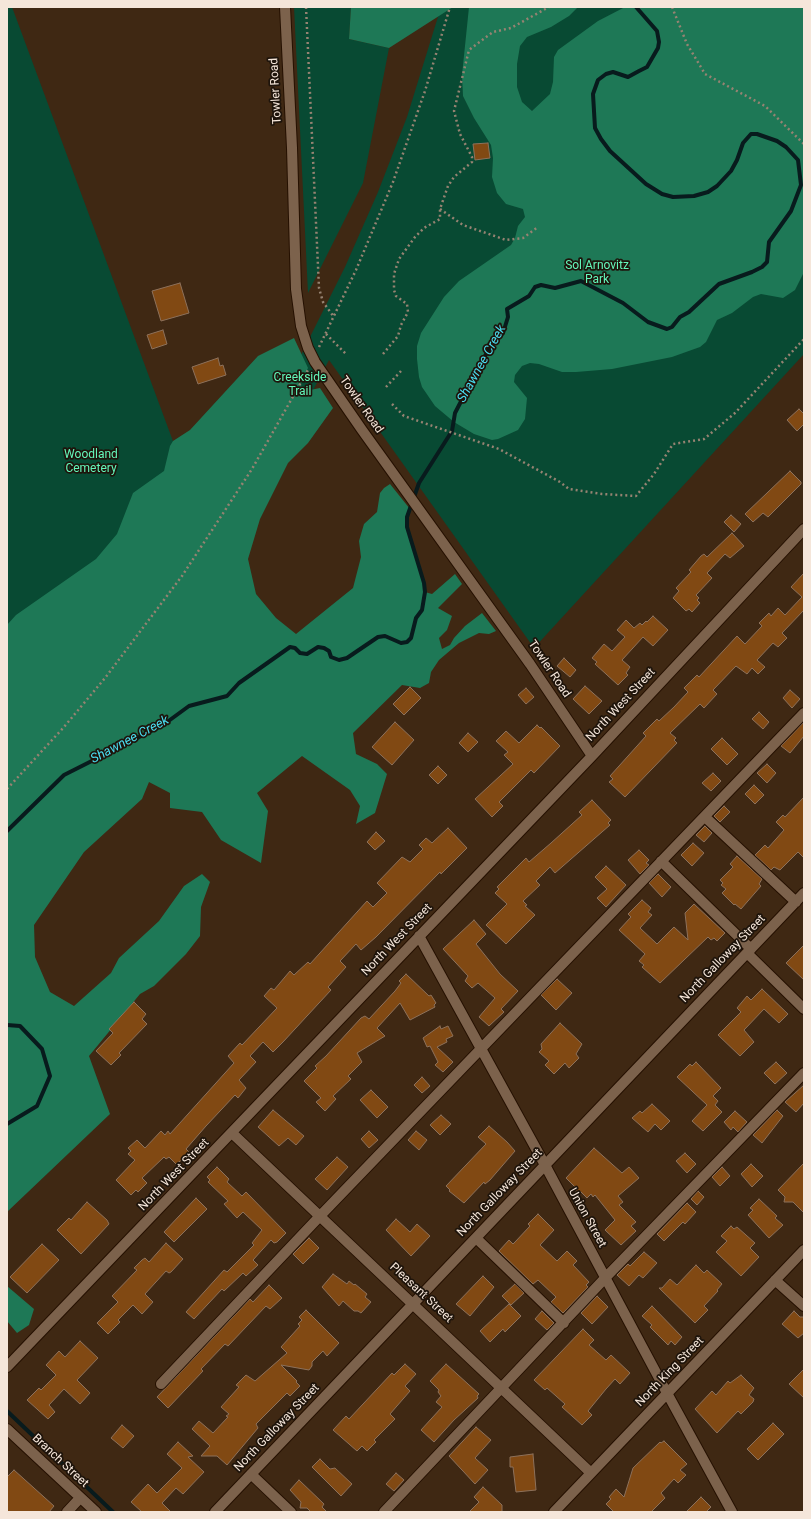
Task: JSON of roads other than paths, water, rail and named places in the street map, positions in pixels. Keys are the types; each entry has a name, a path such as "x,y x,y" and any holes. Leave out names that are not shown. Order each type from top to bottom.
{"street":[{"name":"Towler Road","path":"285,7 292,148 296,289 301,326 313,359 530,664 592,756"},
{"name":"North West Street","path":"7,1367 592,756 804,528"},
{"path":"161,1384 320,1216 804,713"},
{"path":"705,817 796,902"},
{"path":"661,861 804,1009"},
{"name":"North Galloway Street","path":"215,1512 804,893"},
{"name":"Union Street","path":"419,936 546,1165 732,1512"},
{"path":"384,1512 606,1279 608,1274 804,1072"},
{"name":"Pleasant Street","path":"232,1133 591,1473"},
{"path":"476,1238 564,1323"},
{"name":"North King Street","path":"554,1512 804,1250"},
{"path":"775,1280 804,1306"},
{"name":"Branch Street","path":"7,1429 96,1512"},
{"path":"251,1474 291,1512"},
{"path":"67,1512 80,1498"}],"waterway":[{"name":"Shawnee Creek","path":"7,831 64,775 163,725 189,706 227,696 239,683 290,647 295,648 300,653 307,654 318,647 324,648 329,651 331,657 339,660 347,658 378,637 385,636 401,643 407,642 411,638 416,618 422,610 425,592 424,583 407,527 407,517 419,483 452,431 455,413 491,345 503,333 508,317 507,309 529,296 535,287 541,285 555,288 581,281 623,303 648,322 667,329 672,327 680,317 689,312 719,284 752,272 762,267 767,262 769,242 791,211 801,185 798,160 786,147 777,141 757,134 751,134 743,143 731,171 717,186 708,192 694,196 673,197 662,194 646,184 610,151 595,128 593,94 598,80 606,74 613,72 628,77 647,67 658,48 659,42 657,31 636,7"},
{"name":"Shawnee Creek","path":"7,1025 20,1026 42,1049 50,1076 37,1106 7,1124"},
{"path":"7,1411 113,1512"}],"park label":[{"name":"Sol Arnovitz Park","path":"597,273"},
{"name":"Creekside Trail","path":"300,385"},
{"name":"Woodland Cemetery","path":"91,462"}]}
